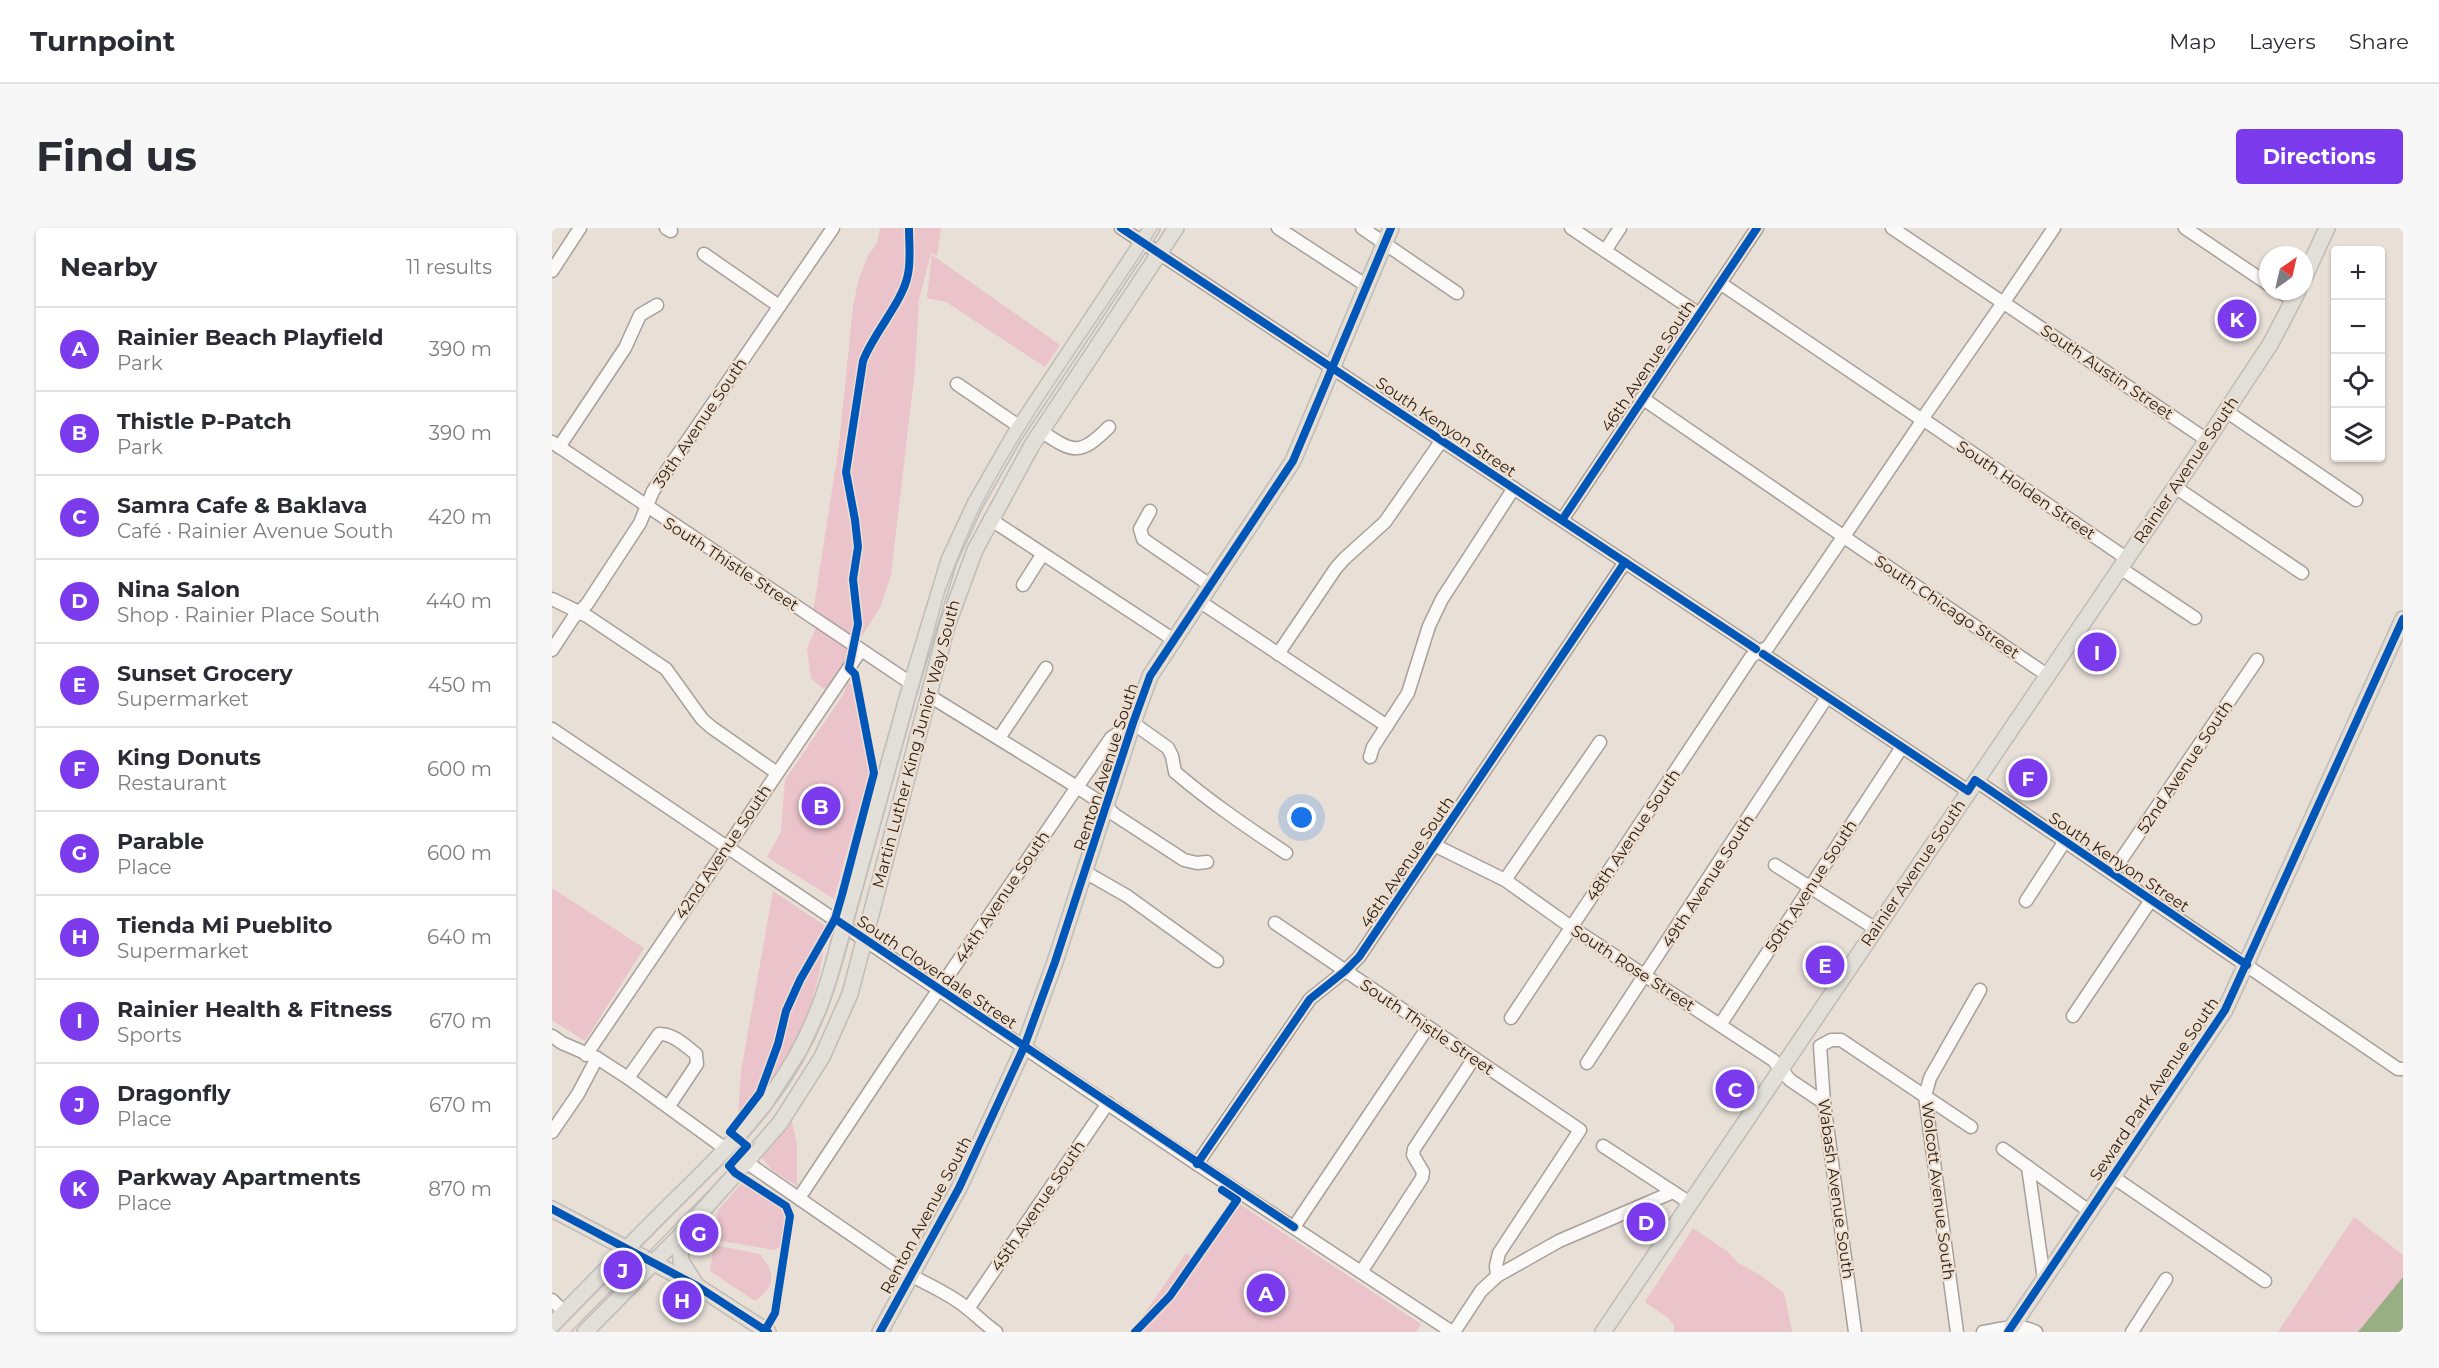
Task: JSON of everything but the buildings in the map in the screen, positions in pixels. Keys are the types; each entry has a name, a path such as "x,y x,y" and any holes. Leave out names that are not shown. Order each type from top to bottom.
{"main road":[{"name":"Martin Luther King Junior Way South","path":"552,1325 626,1248 727,1150 780,1086 802,1049 822,1005 949,560 975,504 1020,427 1152,228"},
{"name":"Martin Luther King Junior Way South","path":"585,1332 680,1236 780,1123 822,1057 850,994 928,695 957,594 990,519 1041,431 1176,228"},
{"name":"Renton Avenue South","path":"880,1332 959,1188 1024,1047 1150,676 1293,461 1391,228"},
{"path":"2313,258 2327,228"},
{"name":"Rainier Avenue South","path":"1603,1332 2207,440 2271,343 2294,300"},
{"name":"Seward Park Avenue South","path":"2010,1329 2217,1023 2247,965 2403,619"},
{"path":"552,1209 697,1286 768,1332"},
{"path":"680,1236 681,1261 697,1286"}],"street":[{"path":"552,271 580,228"},
{"name":"39th Avenue South","path":"552,650 573,618 587,604 640,523 653,491 833,228"},
{"name":"South Kenyon Street","path":"1121,228 1902,747 2065,841 2398,1069 2403,1069"},
{"path":"1278,228 1367,286"},
{"path":"1362,228 1457,293"},
{"path":"1571,228 1699,314"},
{"path":"1605,251 1620,228"},
{"name":"46th Avenue South","path":"1562,520 1757,228"},
{"name":"South Austin Street","path":"1892,228 2207,440"},
{"name":"48th Avenue South","path":"1511,1018 1750,657 1768,647 2054,228"},
{"path":"2185,228 2259,278"},
{"path":"704,254 779,306"},
{"name":"South Holden Street","path":"1720,283 1922,420 2123,563 2195,618"},
{"path":"555,444 625,348 640,315 657,305"},
{"path":"957,384 1020,427"},
{"name":"South Chicago Street","path":"1642,398 2048,675"},
{"path":"2226,411 2356,500"},
{"path":"1041,431 1065,447 1078,450 1093,443 1108,428"},
{"path":"1278,654 1344,559 1385,522 1442,441"},
{"name":"South Thistle Street","path":"555,444 912,684"},
{"path":"2175,487 2302,573"},
{"path":"1370,757 1373,747 1413,683 1429,626 1442,599 1514,488"},
{"path":"1150,511 1140,530 1143,539 1210,585"},
{"path":"990,519 1174,639"},
{"path":"1023,585 1042,555"},
{"name":"46th Avenue South","path":"1197,1164 1310,999 1359,957 1625,562"},
{"path":"552,599 579,612 666,669 711,727 777,773"},
{"path":"1199,602 1386,726"},
{"name":"42nd Avenue South","path":"552,1132 578,1094 592,1057 777,773 861,650"},
{"name":"52nd Avenue South","path":"2112,873 2257,660"},
{"path":"999,738 1046,668"},
{"path":"928,695 1077,787 1106,806 1115,815 1185,860 1197,863 1207,862"},
{"name":"49th Avenue South","path":"1587,1063 1827,697"},
{"path":"1133,723 1168,747 1175,772 1197,788 1212,804 1286,853"},
{"name":"44th Avenue South","path":"800,1198 939,989 1111,738 1133,723"},
{"name":"South Cloverdale Street","path":"552,729 1197,1164 1453,1332"},
{"path":"1505,880 1600,742"},
{"name":"50th Avenue South","path":"1720,1025 1902,747"},
{"path":"2026,901 2065,841"},
{"name":"South Rose Street","path":"1434,845 1505,880 1571,927 1773,1060 1790,1080 1824,1102"},
{"path":"1775,866 1875,929"},
{"path":"1085,872 1132,900 1217,961"},
{"path":"2073,1016 2151,900"},
{"name":"South Thistle Street","path":"1275,923 1580,1130 1499,1253 1496,1266 1497,1276"},
{"name":"Wolcott Avenue South","path":"1957,1332 1925,1096 1930,1078 1980,990"},
{"path":"1294,1227 1428,1027"},
{"path":"628,1078 659,1034 666,1034 685,1046 696,1054 697,1064 669,1106"},
{"name":"Wabash Avenue South","path":"1855,1332 1824,1102 1820,1046 1831,1040 1841,1040 1925,1096"},
{"path":"555,1042 592,1057 628,1078 727,1150"},
{"path":"1361,1272 1423,1175 1413,1155 1414,1149 1474,1058"},
{"path":"1925,1096 1971,1127"},
{"name":"45th Avenue South","path":"968,1309 1108,1103"},
{"path":"1603,1146 1690,1203"},
{"path":"2003,1149 2089,1211"},
{"path":"746,1162 910,1275 938,1289 968,1309 996,1332"},
{"path":"2028,1167 2044,1279"},
{"path":"2113,1177 2265,1281"},
{"path":"1453,1332 1481,1291 1497,1276 1560,1241 1673,1192"},
{"path":"2132,1332 2166,1279"},
{"path":"552,1300 564,1312"},
{"path":"1983,1332 2025,1328 2036,1332"}],"shaded area":[{"path":"880,228 941,228 937,256 931,253 919,300 915,369 891,575 880,608 858,642 813,613 839,445 853,307 858,282 868,256 877,243"},
{"path":"932,255 1060,345 1045,367 946,302 927,298"},
{"path":"817,626 851,648 848,660 827,691 811,679 807,648"},
{"path":"848,682 856,688 869,772 834,899 767,857 781,832 785,780 843,695"},
{"path":"552,888 644,948 585,1041 552,1020"},
{"path":"773,891 827,927 824,950 815,992 801,1031 780,1069 758,1101 747,1112 738,1116 741,1071"},
{"path":"792,1121 797,1145 797,1186 773,1171 762,1158"},
{"path":"741,1184 755,1187 786,1211 783,1245 774,1250 714,1240 718,1210"},
{"path":"1238,1203 1421,1324 1416,1332 1132,1332 1186,1253 1197,1261"},
{"path":"2354,1217 2403,1255 2403,1332 2278,1332"},
{"path":"1693,1228 1728,1252 1738,1263 1760,1275 1784,1293 1792,1332 1674,1332 1674,1325 1668,1318 1645,1302"},
{"path":"714,1245 760,1254 771,1274 767,1290 755,1301 710,1271"},
{"path":"2403,1277 2403,1332 2358,1332 2363,1326"}],"tram line":[{"path":"557,1332 743,1143 773,1106 807,1053 827,1010 842,965 945,591 964,544 1004,463 1158,228"},
{"path":"571,1332 755,1143"}],"cycle path":[{"path":"764,1332 775,1313 790,1216 786,1206 735,1173 729,1166 747,1146 730,1132 760,1093 778,1044 786,1011 800,980 835,919 874,773 855,674 849,668 858,624 853,579 858,547 846,472 863,361 905,285 909,263 909,228"},
{"path":"1121,228 1756,649"},
{"path":"880,1332 959,1188 1024,1047 1055,962 1150,676 1293,461 1391,228"},
{"path":"1562,520 1757,228"},
{"path":"1197,1164 1310,999 1359,957 1625,562"},
{"path":"2008,1332 2225,1010 2403,619"},
{"path":"1763,654 1968,791 1975,780 2247,965"},
{"path":"835,919 1294,1227"},
{"path":"1135,1332 1170,1296 1237,1200 1222,1190"},
{"path":"552,1209 697,1286 768,1332"}],"place":[{"name":"Parkway Apartments","path":"2237,319"},
{"name":"Rainier Health & Fitness","path":"2097,652"},
{"name":"King Donuts","path":"2028,778"},
{"name":"Thistle P-Patch","path":"821,806"},
{"name":"Sunset Grocery","path":"1825,965"},
{"name":"Samra Cafe & Baklava","path":"1735,1089"},
{"name":"Nina Salon","path":"1646,1222"},
{"name":"Parable","path":"699,1233"},
{"name":"Dragonfly","path":"623,1270"},
{"name":"Rainier Beach Playfield","path":"1266,1293"},
{"name":"Tienda Mi Pueblito","path":"682,1300"}]}
